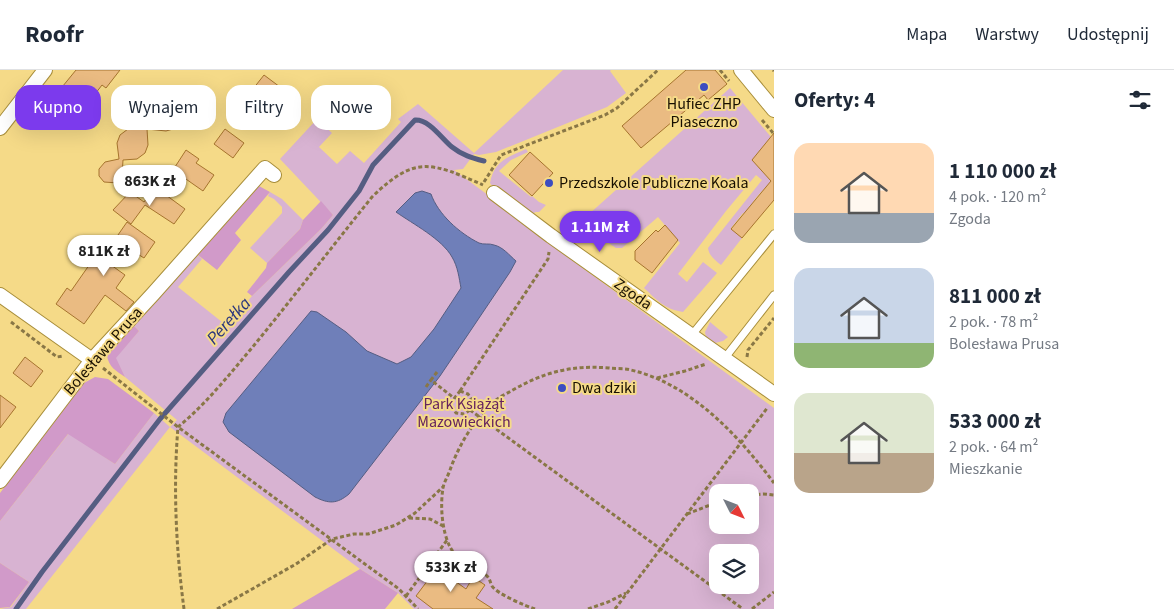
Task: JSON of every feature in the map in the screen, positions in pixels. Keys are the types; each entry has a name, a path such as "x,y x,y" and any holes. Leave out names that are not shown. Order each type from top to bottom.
{"street":[{"path":"0,128 45,70"},
{"path":"741,70 774,110"},
{"name":"Bolesława Prusa","path":"0,481 92,360 265,168 274,175"},
{"name":"Zgoda","path":"488,189 724,359 772,399"},
{"path":"0,295 92,360"}],"lane":[{"path":"691,336 774,234"},
{"path":"724,359 774,295"}],"path":[{"path":"184,609 176,514 178,426 195,412 219,386 286,308 366,204 387,183 408,169 426,166 442,168 488,189 501,155 605,115 616,108 658,70"},
{"path":"460,391 470,397 473,404 470,410 464,414 456,413 450,404 548,259 548,234"},
{"path":"753,361 746,356 748,350 774,318"},
{"path":"656,378 724,359"},
{"path":"92,360 399,589 418,609"},
{"path":"535,609 527,608 493,587 486,574 464,567 447,540 444,526 443,487 458,451 480,417 496,400 516,388 536,378 560,370 584,366 630,370 656,378 696,401 720,422 741,443 774,483"},
{"path":"426,387 437,372"},
{"path":"431,380 454,398"},
{"path":"615,609 741,443 772,399"},
{"path":"470,410 743,609"},
{"path":"217,609 296,564 332,539 354,534 368,534 396,525 408,518 443,487"},
{"path":"759,494 774,495"},
{"path":"687,515 709,506"},
{"path":"408,518 430,519 444,526"},
{"path":"406,596 447,540"},
{"path":"588,609 608,602 627,592"},
{"path":"752,609 774,592"}],"green space":[{"name":"Park Książąt Mazowieckich","path":"563,70 611,70 626,93 607,107 496,152 474,154 463,169 454,170 511,212 524,225 774,408 774,609 414,609 398,593 360,569 170,427 177,420 125,377 115,358 139,331 134,326 198,255 202,259 178,287 227,326 252,296 333,215 280,159 311,125 311,130 329,130 332,133 319,147 337,164 350,151 364,163 401,122 398,119 418,104 474,153"},
{"path":"730,88 771,137 752,160 774,184 761,192 746,215 743,213 731,228 742,238 721,265 711,256 708,248 762,180 756,175 726,211 678,274 687,282 703,262 717,273 683,312 676,311 661,303 644,288 680,243 658,217 622,248 616,248 579,223"},
{"path":"526,149 528,152 511,160 499,171 531,197 546,205 532,216 490,183 498,165 508,157"},
{"path":"270,192 282,199 303,220 300,229 267,263 250,248 282,213 282,207 268,196"},
{"path":"710,322 728,337 723,341 715,343 706,337 705,332"},
{"path":"154,413 170,427 26,609 0,609 11,607 29,582 0,563 0,521 69,433 115,464"}],"shaded area":[{"path":"259,186 270,192 235,233 241,240 217,270 198,255"},
{"path":"321,201 333,215 252,296 247,292 266,268 267,263 300,229 303,220"},
{"path":"134,326 139,331 116,358 125,377 111,366 107,356"},
{"path":"95,377 108,379 154,413 115,464 68,434 0,521 0,493 84,383"},
{"path":"0,563 29,582 10,607 0,608"},
{"path":"360,569 398,593 385,609 292,609"}],"water":[{"path":"422,191 431,194 444,216 464,234 479,243 492,244 500,248 516,261 440,376 349,494 341,500 325,501 315,497 229,432 223,422 226,413 311,311 317,312 346,332 367,351 397,364 411,357 434,329 461,288 456,265 447,250 434,238 396,212 415,193"}],"building":[{"path":"76,70 120,70 106,88 102,85 64,85"},
{"path":"686,70 715,70 727,84 708,100 704,95 641,148 622,126"},
{"path":"264,75 277,85 256,85"},
{"path":"225,129 244,143 233,158 214,144"},
{"path":"127,130 147,130 148,145 145,153 137,159 123,160 122,176 118,183 104,182 99,176 99,169 105,162 119,159 117,143 120,135"},
{"path":"774,133 774,200 742,238 731,229 771,181 752,160"},
{"path":"186,150 199,159 196,163 214,175 203,191 173,170"},
{"path":"530,152 553,173 532,196 509,175"},
{"path":"155,187 185,209 174,224 145,205 131,224 113,210 130,192 144,202"},
{"path":"127,222 155,242 144,258 125,246 111,265 125,275 116,288 134,302 126,311 105,295 84,324 56,304 67,288 71,291 92,261 94,262 99,256 102,258"},
{"path":"665,225 678,240 652,273 635,260 635,251 656,230 658,232"},
{"path":"25,357 43,371 31,387 13,373"},
{"path":"0,395 16,407 0,428"},
{"path":"437,568 466,589 473,577 485,585 476,598 493,609 433,609 416,596"}],"waterway":[{"name":"Perełka","path":"16,609 42,572 160,419 328,230 359,191 373,165 415,120 430,126 460,152 484,161"}],"place":[{"name":"Hufiec ZHP Piaseczno","path":"704,87"},
{"name":"Przedszkole Publiczne Koala","path":"549,183"},
{"name":"Dwa dziki","path":"562,388"}]}
